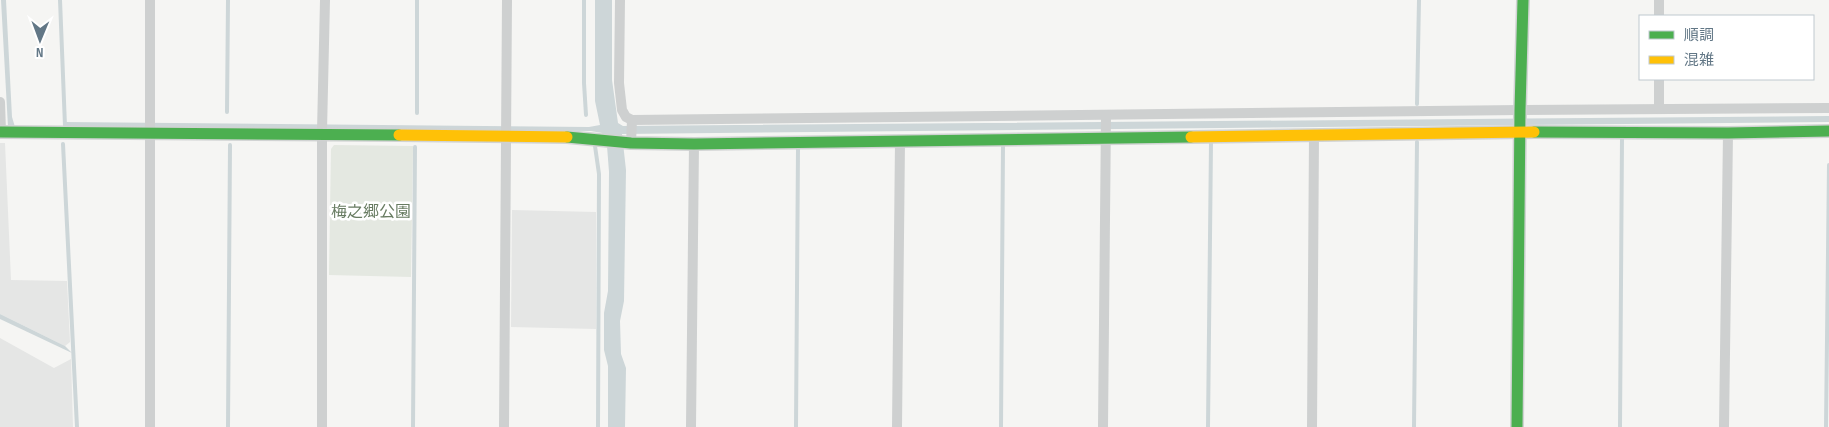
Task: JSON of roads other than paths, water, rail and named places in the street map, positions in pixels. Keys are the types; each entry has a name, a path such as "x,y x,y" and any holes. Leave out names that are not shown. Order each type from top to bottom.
{"street":[{"path":"150,0 150,427"},
{"path":"322,427 322,130 325,0"},
{"path":"504,427 507,0"},
{"path":"620,0 619,83 622,110 632,122 1106,114 1829,108"},
{"path":"1517,427 1523,0"},
{"path":"1659,0 1659,15"},
{"path":"1659,80 1659,109"},
{"path":"0,102 1,132 150,128 322,130 588,138 694,144 1520,132 1728,133 1829,131"},
{"path":"1104,427 1106,114"},
{"path":"630,141 632,122"},
{"path":"1724,427 1728,133"},
{"path":"1312,427 1314,136"},
{"path":"898,427 900,140"},
{"path":"691,427 694,144"}],"waterway":[{"path":"60,0 65,126"},
{"path":"227,112 228,0"},
{"path":"417,0 417,113"},
{"path":"584,0 586,115"},
{"path":"1417,104 1419,0"},
{"path":"1620,427 1622,138"},
{"path":"1208,427 1211,142"},
{"path":"1414,427 1417,142"},
{"path":"63,144 77,427"},
{"path":"228,427 230,145"},
{"path":"595,146 599,174 598,427"},
{"path":"1001,427 1003,146"},
{"path":"413,427 415,147"},
{"path":"796,427 798,149"},
{"path":"1826,427 1829,165"}],"park label":[{"name":"梅之郷公園","path":"371,212"}]}
